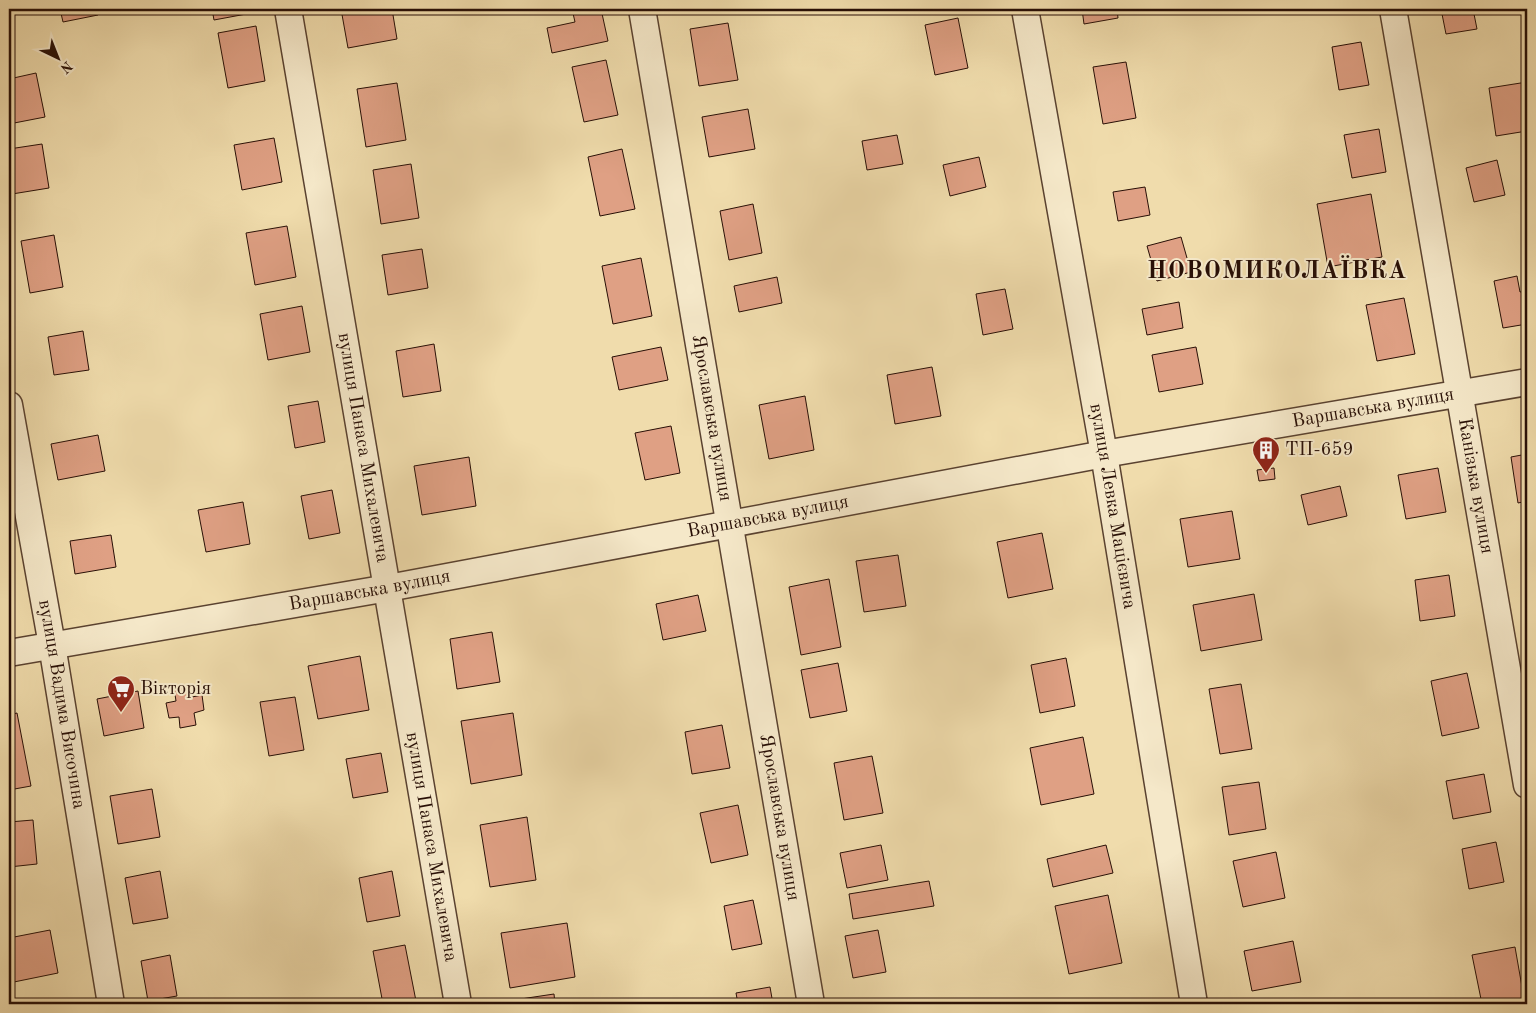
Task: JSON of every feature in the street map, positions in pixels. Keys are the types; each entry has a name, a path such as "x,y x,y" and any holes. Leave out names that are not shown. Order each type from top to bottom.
{"street":[{"name":"вулиця Панаса Михалевича","path":"288,9 458,1004"},
{"name":"Ярославська вулиця","path":"642,9 812,1004"},
{"name":"вулиця Левка Мацієвича","path":"1025,9 1104,454 1194,1004"},
{"name":"Канізька вулиця","path":"1393,9 1527,785"},
{"name":"Варшавська вулиця","path":"9,653 388,588 1104,454 1527,382"},
{"name":"вулиця Вадима Височина","path":"9,405 52,645 111,1004"}],"building":[{"path":"60,9 97,9 98,15 63,22"},
{"path":"212,9 256,9 257,12 214,20"},
{"path":"341,9 392,9 397,39 348,48"},
{"path":"572,9 601,9 608,41 552,53 547,28 575,22"},
{"path":"1082,9 1117,9 1118,18 1084,24"},
{"path":"1441,9 1473,9 1477,29 1446,34"},
{"path":"958,18 968,68 935,75 925,25"},
{"path":"728,23 738,80 699,86 690,29"},
{"path":"256,26 265,81 228,88 218,33"},
{"path":"1361,42 1369,85 1339,90 1332,47"},
{"path":"606,60 618,115 584,122 572,67"},
{"path":"1126,62 1136,118 1103,124 1093,67"},
{"path":"36,73 45,117 9,124 9,79"},
{"path":"1527,82 1527,131 1496,136 1489,88"},
{"path":"397,83 406,140 366,147 357,89"},
{"path":"748,109 755,149 709,157 702,117"},
{"path":"1379,129 1386,172 1352,178 1344,135"},
{"path":"897,135 903,164 867,170 862,141"},
{"path":"274,138 282,182 242,190 234,145"},
{"path":"42,144 49,188 12,194 9,177 9,149"},
{"path":"622,149 635,209 600,216 588,157"},
{"path":"979,157 986,187 950,196 943,165"},
{"path":"1497,160 1505,195 1474,202 1466,168"},
{"path":"411,164 419,218 381,224 373,170"},
{"path":"1145,187 1150,215 1118,221 1113,192"},
{"path":"1371,194 1382,257 1328,267 1317,204"},
{"path":"753,204 762,253 729,260 720,211"},
{"path":"287,226 296,277 255,285 246,233"},
{"path":"54,235 63,287 30,293 21,241"},
{"path":"1181,237 1191,272 1157,281 1147,246"},
{"path":"422,249 428,288 388,295 382,255"},
{"path":"641,258 652,316 613,324 602,266"},
{"path":"1517,276 1520,292 1527,291 1527,324 1503,328 1494,281"},
{"path":"777,277 782,303 739,312 734,286"},
{"path":"1005,289 1013,329 983,335 976,294"},
{"path":"1404,298 1415,354 1377,361 1366,305"},
{"path":"1179,302 1183,328 1147,335 1142,309"},
{"path":"302,306 310,352 268,360 260,314"},
{"path":"83,331 89,370 54,375 48,337"},
{"path":"434,344 441,391 403,397 396,351"},
{"path":"661,347 668,380 619,390 612,357"},
{"path":"1196,347 1203,384 1159,392 1152,355"},
{"path":"932,367 941,416 895,424 887,375"},
{"path":"805,396 814,450 769,459 759,405"},
{"path":"318,401 325,442 295,448 288,406"},
{"path":"671,426 680,473 645,480 635,433"},
{"path":"98,435 105,471 58,480 51,444"},
{"path":"1527,454 1527,501 1518,503 1511,457"},
{"path":"469,457 476,506 422,515 414,466"},
{"name":"ТП-659","path":"1274,468 1275,479 1259,481 1257,470"},
{"path":"1438,468 1446,512 1406,519 1398,475"},
{"path":"1340,486 1347,516 1308,525 1301,495"},
{"path":"332,490 340,533 309,539 301,496"},
{"path":"243,502 250,544 206,552 198,510"},
{"path":"1232,511 1240,559 1188,567 1180,519"},
{"path":"1042,533 1053,589 1008,598 997,542"},
{"path":"111,535 116,567 75,574 70,541"},
{"path":"898,555 906,606 864,612 856,561"},
{"path":"1449,575 1455,616 1420,621 1415,580"},
{"path":"829,579 841,647 801,655 789,587"},
{"path":"1254,594 1262,640 1201,651 1193,605"},
{"path":"698,595 706,631 663,640 656,604"},
{"path":"492,632 500,682 457,689 450,639"},
{"path":"360,656 369,710 318,719 308,666"},
{"path":"1066,658 1075,706 1040,713 1031,665"},
{"path":"838,663 847,711 810,718 801,670"},
{"path":"1467,673 1479,728 1442,736 1431,681"},
{"path":"1241,684 1252,749 1220,754 1209,689"},
{"path":"190,685 192,697 202,695 204,710 194,713 196,725 180,728 179,717 169,718 166,703 176,701 174,688"},
{"name":"Вікторія","path":"138,691 144,728 104,736 97,699"},
{"path":"295,697 304,750 269,756 260,702"},
{"path":"17,713 31,786 9,790 9,715"},
{"path":"513,713 522,775 471,784 461,721"},
{"path":"722,725 730,768 692,774 685,732"},
{"path":"1083,737 1094,794 1041,805 1030,748"},
{"path":"381,753 388,792 353,798 346,759"},
{"path":"872,756 883,813 844,820 834,763"},
{"path":"1484,774 1491,812 1453,819 1446,781"},
{"path":"1259,782 1266,829 1229,835 1222,787"},
{"path":"152,789 160,837 118,844 110,796"},
{"path":"738,805 748,855 711,863 700,813"},
{"path":"527,817 536,880 490,887 480,825"},
{"path":"33,820 37,864 9,867 9,822"},
{"path":"1496,842 1504,882 1469,889 1462,849"},
{"path":"881,845 888,880 847,888 840,853"},
{"path":"1106,845 1113,873 1053,887 1047,859"},
{"path":"1276,852 1285,898 1243,907 1233,861"},
{"path":"160,871 168,918 133,924 125,878"},
{"path":"392,871 400,916 367,922 359,878"},
{"path":"929,881 934,906 853,919 849,894"},
{"path":"1108,895 1122,963 1069,974 1055,906"},
{"path":"753,900 762,944 732,950 724,906"},
{"path":"567,923 575,977 510,988 501,933"},
{"path":"50,930 58,973 9,983 9,938"},
{"path":"878,930 886,972 853,978 845,936"},
{"path":"1293,941 1301,982 1252,991 1244,951"},
{"path":"405,945 416,1001 383,1004 373,951"},
{"path":"1515,947 1525,1004 1482,1004 1472,955"},
{"path":"170,955 177,996 148,1001 141,961"},
{"path":"770,987 773,1004 738,1004 736,993"},
{"path":"554,994 555,1004 515,1004 514,1000"}],"place":[{"name":"ТП-659","path":"1266,474"},
{"name":"Вікторія","path":"121,713"}],"district":[{"name":"НОВОМИКОЛАЇВКА","path":"1277,272"}]}
